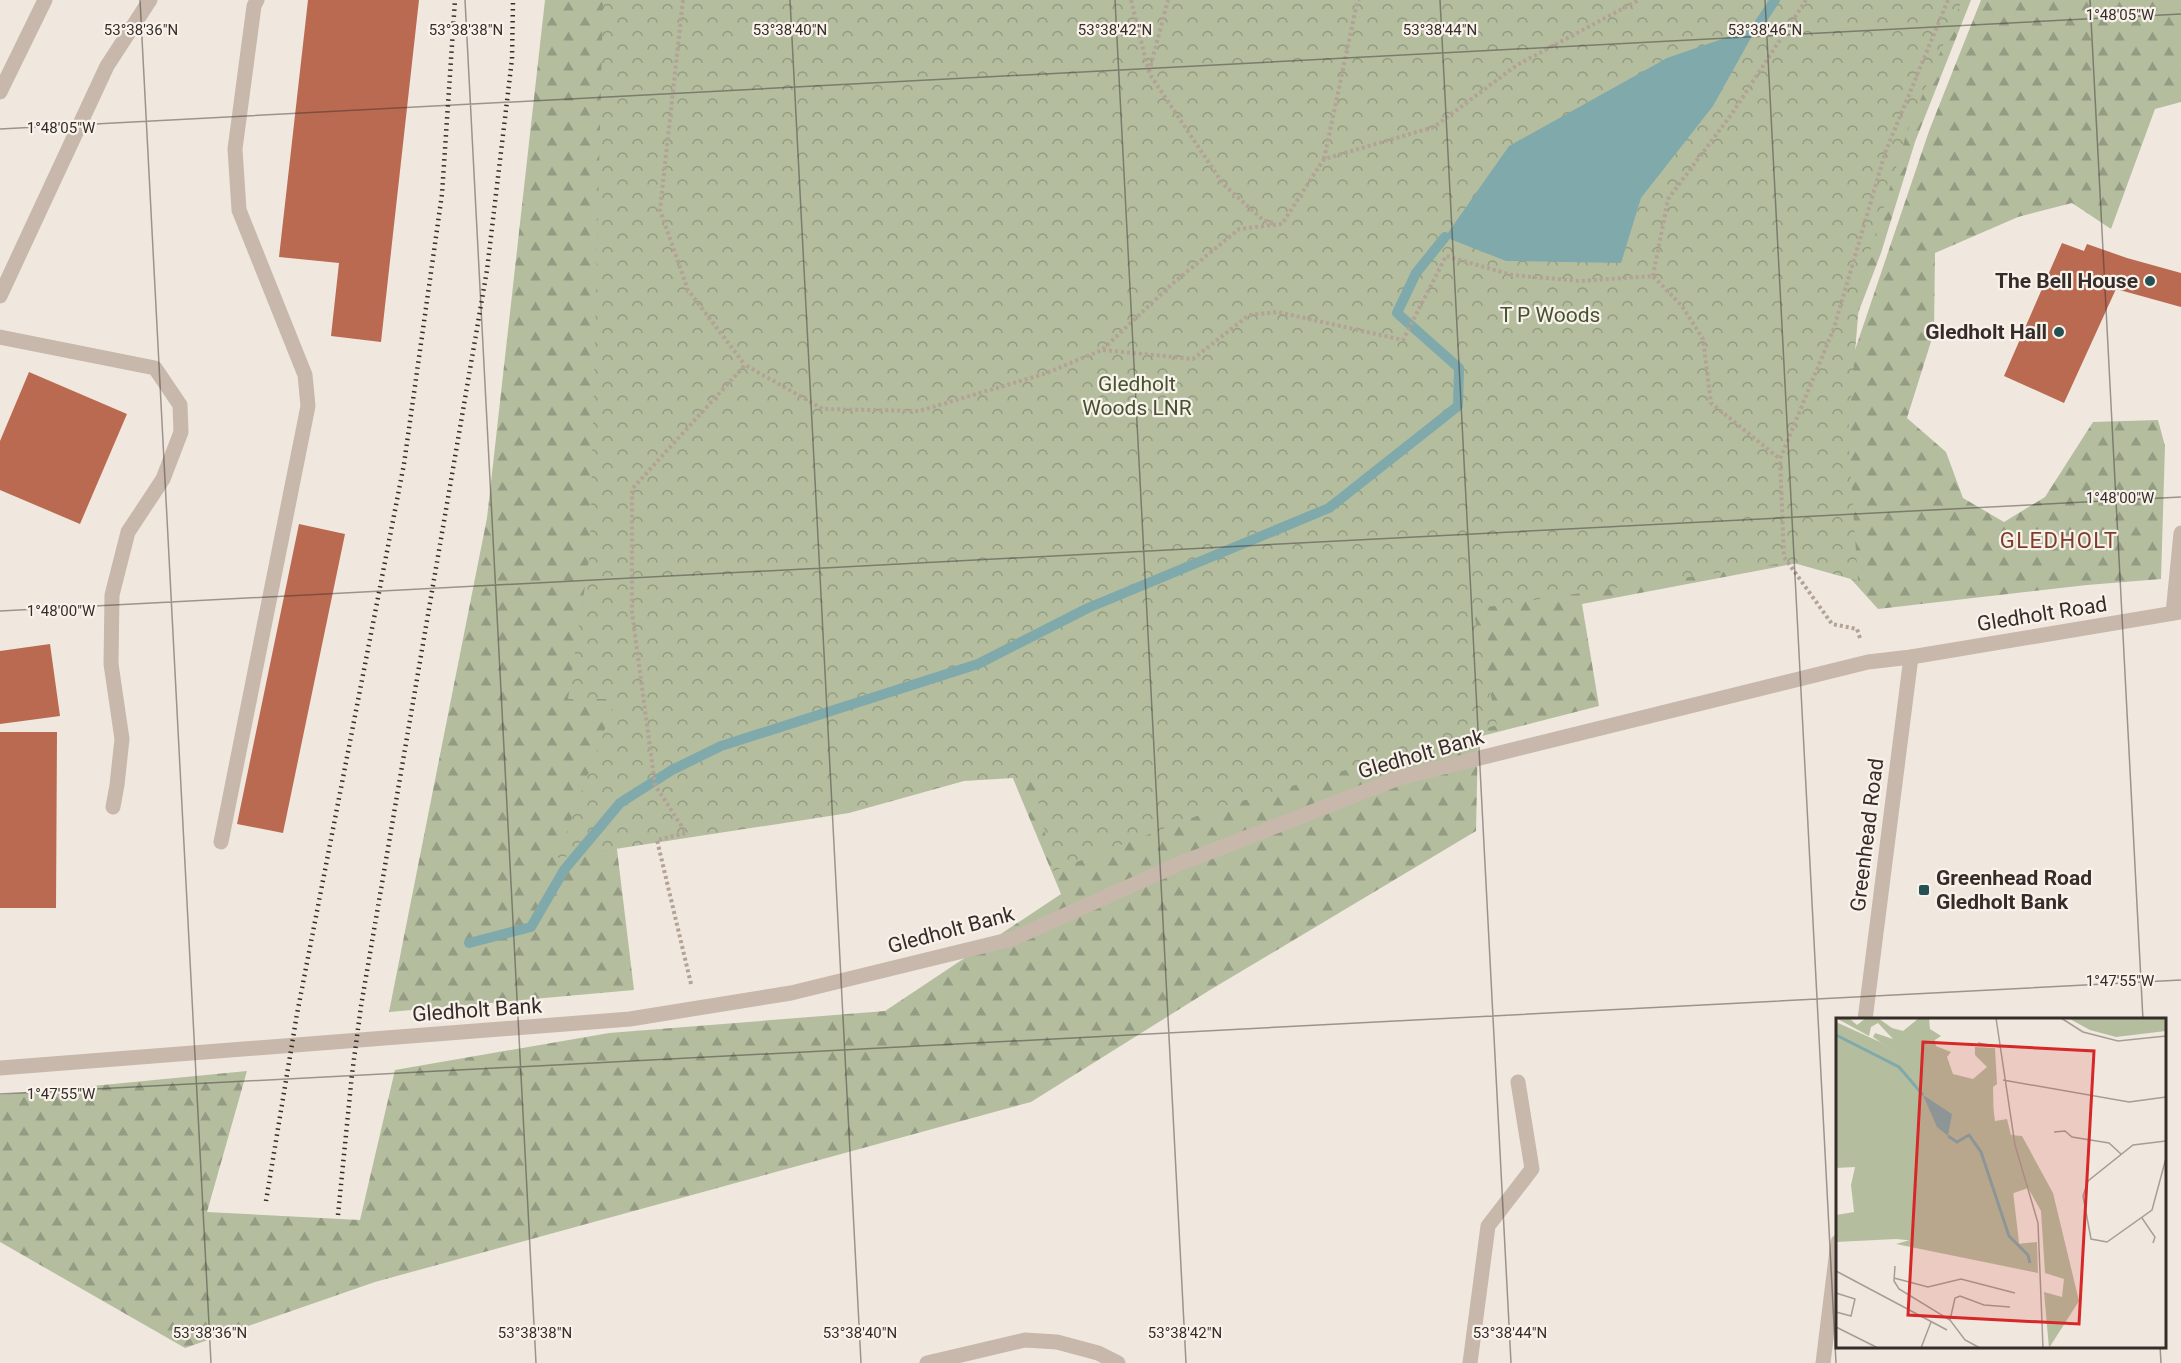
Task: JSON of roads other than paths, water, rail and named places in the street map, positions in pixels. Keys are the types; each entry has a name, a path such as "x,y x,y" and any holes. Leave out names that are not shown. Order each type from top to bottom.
{"street":[{"path":"0,92 45,0"},
{"path":"0,296 107,66 150,0"},
{"path":"221,842 308,406 305,375 239,210 235,149 254,6 257,0"},
{"path":"0,337 155,368 180,405 182,432 164,479 128,532 112,595 111,664 122,739 113,807"},
{"path":"2177,613 2181,533"},
{"name":"Gledholt Road","path":"1911,657 2177,613"},
{"name":"Gledholt Bank","path":"0,1068 630,1019 791,993 1012,939 1179,864 1399,778 1868,662 1911,657"},
{"name":"Greenhead Road","path":"1865,1018 1911,657"},
{"path":"1470,1363 1488,1226 1532,1169 1518,1082"},
{"path":"1823,1363 1836,1258"},
{"path":"927,1363 1025,1340 1058,1341 1098,1353 1118,1363"}],"water":[{"path":"1757,27 1713,106 1641,198 1621,263 1506,261 1445,237 1509,146 1667,58"}],"waterway":[{"path":"1757,27 1775,0"},
{"path":"469,943 531,927 564,870 620,803 672,770 721,746 978,664 1088,608 1329,508 1458,406 1459,368 1397,313 1416,273 1445,237"}],"railway":[{"path":"266,1201 297,1014 404,464 442,194 455,0"},
{"path":"338,1215 361,1006 487,270 512,59 513,0"}],"place":[{"name":"The Bell House","path":"2150,281"},
{"name":"Gledholt Hall","path":"2059,332"},
{"name":"Greenhead Road Gledholt Bank","path":"1924,890"}],"district":[{"name":"GLEDHOLT","path":"2059,540"}],"park label":[{"name":"T P Woods","path":"1550,315"},
{"name":"Gledholt Woods LNR","path":"1137,396"}]}
